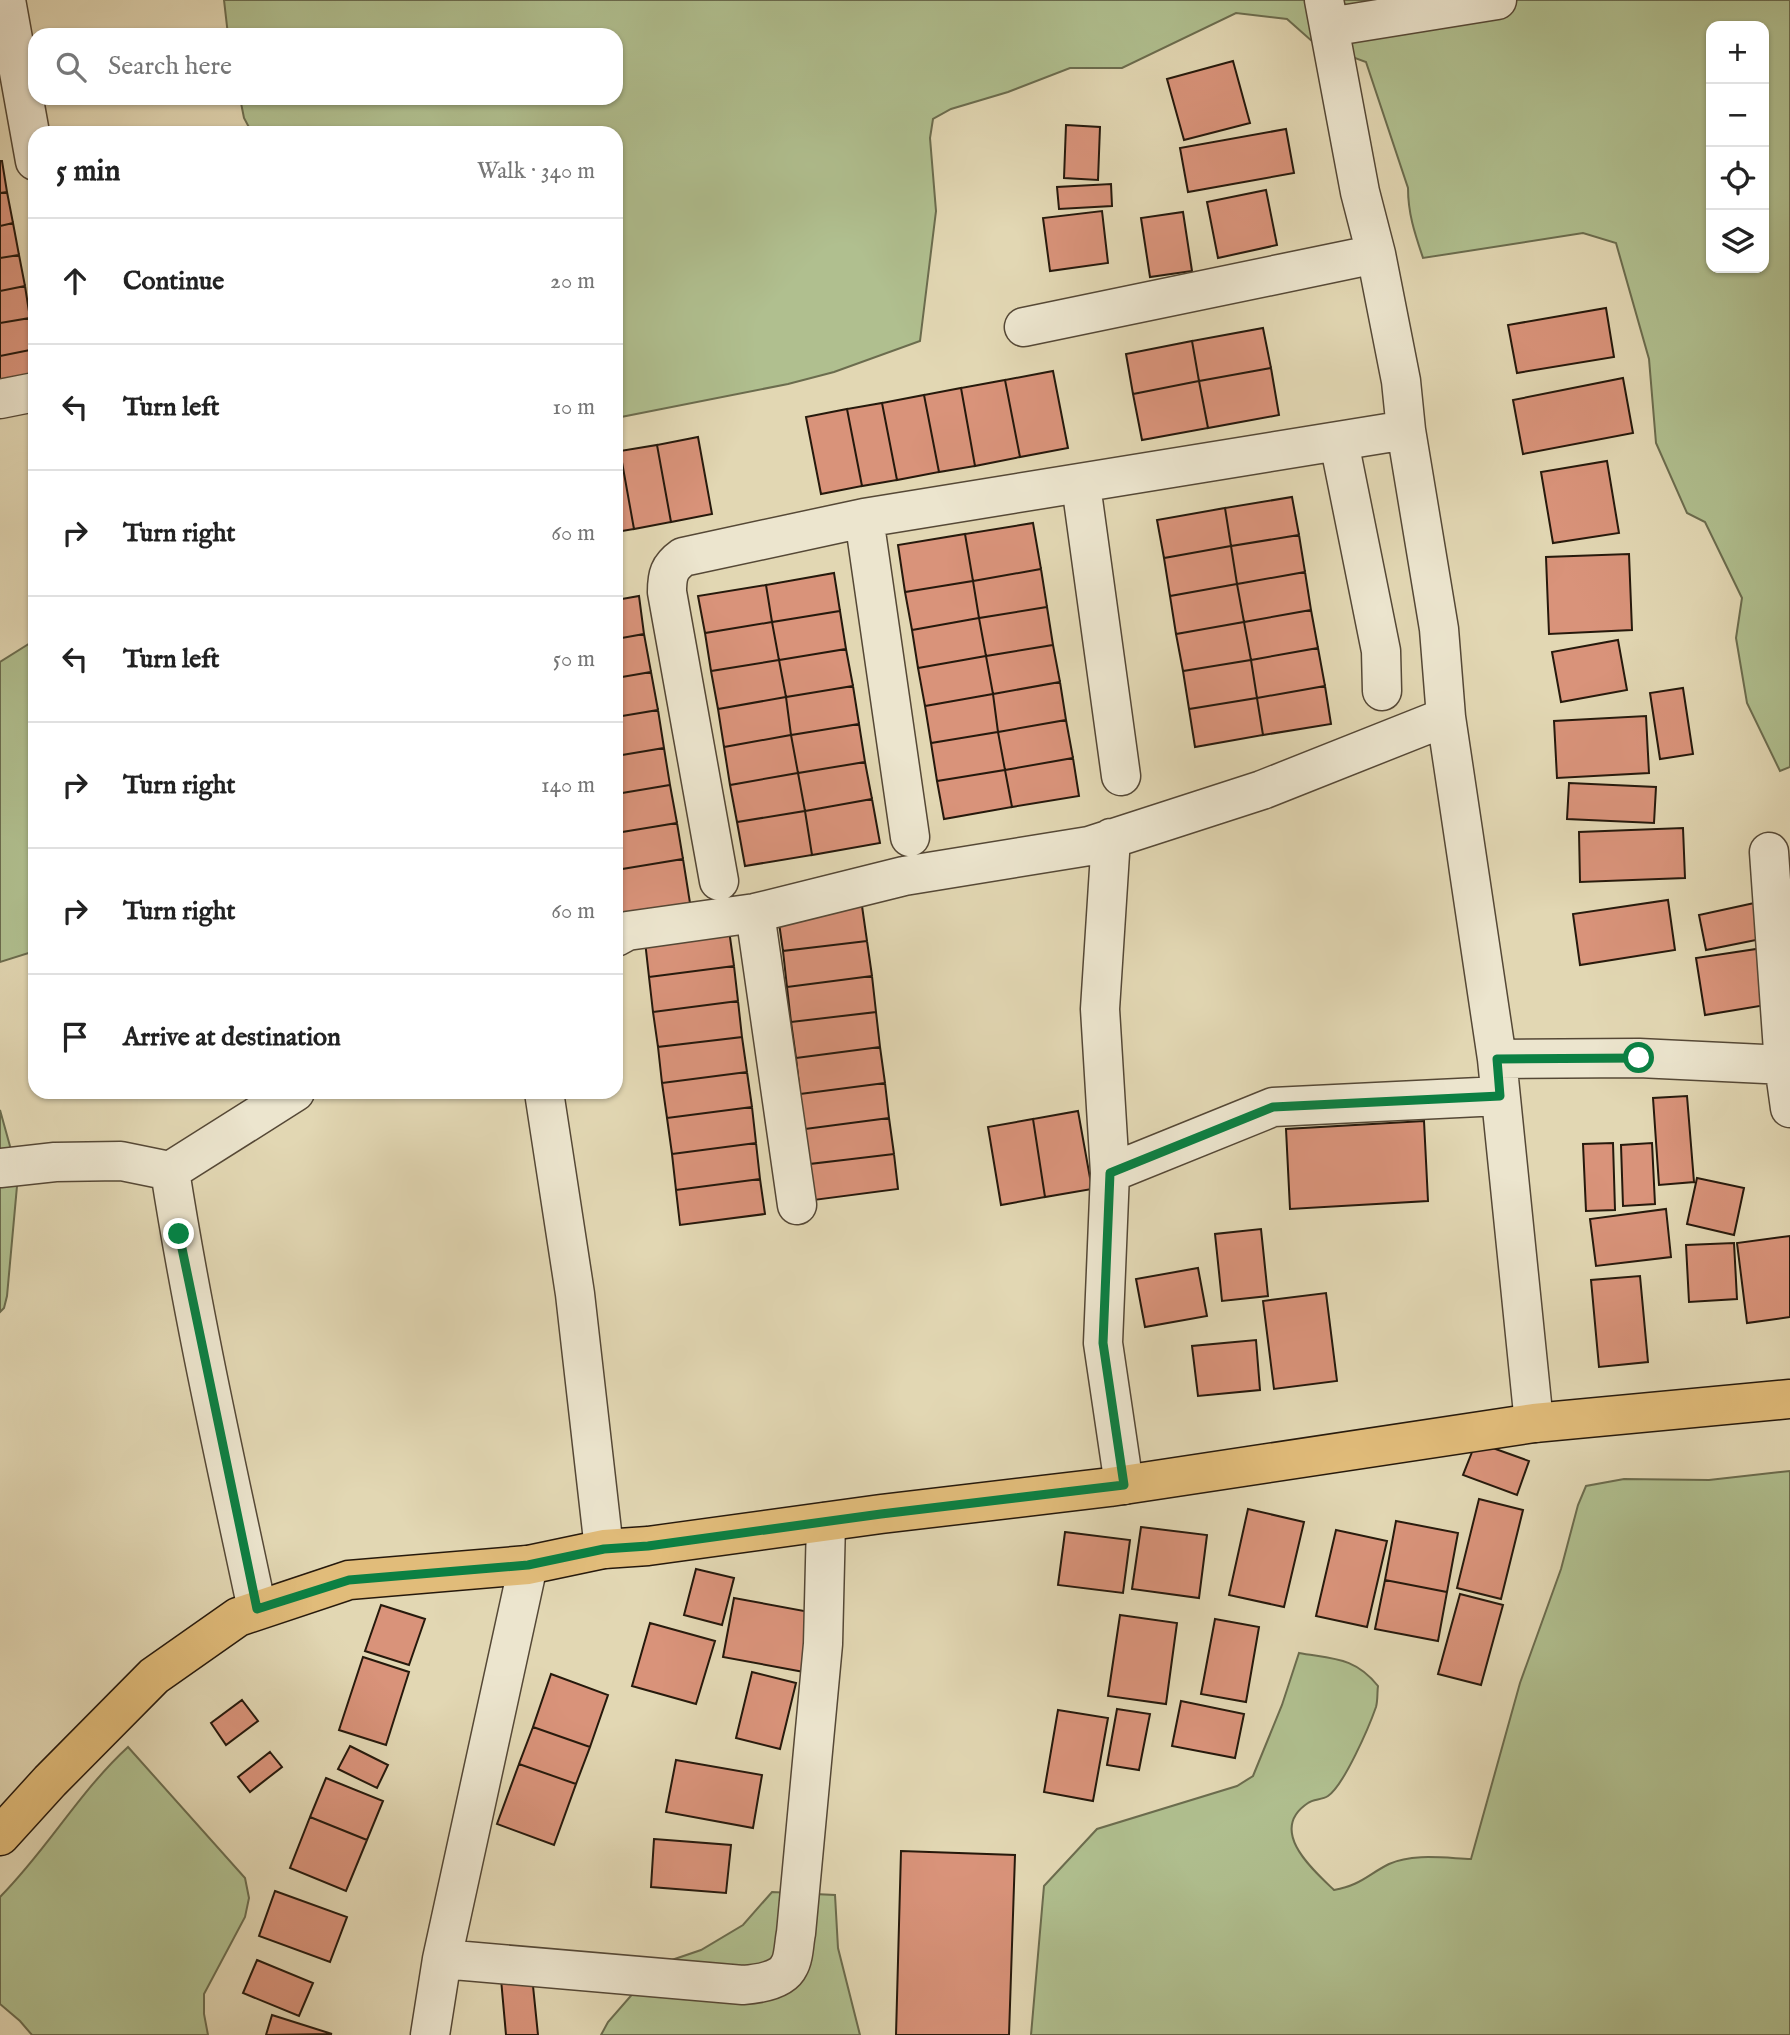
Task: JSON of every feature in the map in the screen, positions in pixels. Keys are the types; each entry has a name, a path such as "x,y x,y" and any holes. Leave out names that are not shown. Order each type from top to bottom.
{"main road":[{"path":"0,1836 50,1781 154,1676 238,1617 349,1580 528,1565 604,1549 648,1546 1124,1485 1534,1423 1790,1399"}],"street":[{"path":"6,0 29,126"},
{"path":"1497,0 1326,13 1360,192 1376,254 1401,381 1406,430 1439,629 1446,718 1499,1077 1534,1423"},
{"path":"1024,327 1376,254"},
{"path":"0,399 28,393"},
{"path":"719,881 667,592 671,565 683,557 864,519 1406,430"},
{"path":"1339,442 1381,650 1382,691"},
{"path":"1081,485 1121,776"},
{"path":"864,519 910,837"},
{"path":"623,933 755,913 904,876 1089,846 1262,790 1446,718"},
{"path":"1111,838 1100,1009 1110,1173 1103,1343 1124,1485"},
{"path":"1769,852 1784,1065 1790,1108"},
{"path":"755,913 797,1205"},
{"path":"1110,1173 1273,1107 1639,1058 1784,1065"},
{"path":"0,1168 55,1162 121,1161 170,1171 284,1099"},
{"path":"545,1099 575,1294 604,1549"},
{"path":"170,1171 196,1322 257,1609"},
{"path":"442,1959 743,1985 769,1980 789,1967 796,1933 823,1644 826,1522"},
{"path":"430,2035 442,1959 528,1565"}],"green space":[{"path":"224,0 1790,0 1790,767 1780,771 1747,703 1736,638 1742,598 1705,522 1687,513 1656,443 1649,359 1616,243 1583,233 1423,258 1411,215 1408,188 1366,62 1314,43 1287,19 1236,13 1122,68 1070,68 1008,92 951,109 933,119 930,138 936,211 920,341 834,372 788,384 623,417 623,126 248,126 241,105 623,105 623,28 227,28"},
{"path":"28,644 28,953 0,962 0,662"},
{"path":"0,1110 18,1175 7,1296 0,1312"},
{"path":"1790,1471 1790,2035 1031,2035 1044,1886 1097,1829 1237,1786 1253,1776 1282,1705 1299,1653 1352,1664 1378,1686 1373,1716 1341,1780 1328,1796 1310,1802 1296,1814 1292,1825 1298,1849 1315,1872 1334,1890 1408,1858 1471,1859 1520,1683 1561,1569 1578,1505 1586,1486 1624,1479 1709,1480"},
{"path":"128,1747 245,1878 249,1898 245,1917 204,1994 208,2035 32,2035 0,2004 0,1897 110,1764"},
{"path":"772,1892 835,1895 838,1948 860,2035 601,2035 608,2022 663,1963 701,1950 743,1925"}],"building":[{"path":"1233,61 1250,123 1184,140 1167,79"},
{"path":"1066,125 1100,127 1098,180 1064,178"},
{"path":"1286,129 1294,173 1188,192 1180,148"},
{"path":"0,161 7,192 0,193"},
{"path":"1111,184 1112,206 1059,209 1057,187"},
{"path":"1266,190 1277,245 1218,258 1207,202"},
{"path":"7,192 13,223 0,226 0,193"},
{"path":"1102,211 1108,263 1050,271 1043,218"},
{"path":"1183,212 1192,271 1150,277 1141,218"},
{"path":"13,223 19,255 0,258 0,226"},
{"path":"19,255 25,286 0,291 0,258"},
{"path":"25,286 28,318 0,323 0,291"},
{"path":"1606,308 1614,357 1517,373 1508,325"},
{"path":"28,318 28,350 0,356 0,323"},
{"path":"1263,328 1271,368 1199,381 1192,341"},
{"path":"1192,341 1199,381 1133,394 1126,354"},
{"path":"28,350 28,383 0,388 0,356"},
{"path":"1271,368 1279,415 1208,428 1199,381"},
{"path":"1053,371 1068,448 1020,457 1005,380"},
{"path":"1623,378 1633,433 1523,454 1513,400"},
{"path":"1005,380 1020,457 975,466 961,388"},
{"path":"1199,381 1208,428 1142,440 1133,394"},
{"path":"961,388 975,466 939,472 924,395"},
{"path":"924,395 939,472 897,480 882,403"},
{"path":"882,403 897,480 862,486 847,409"},
{"path":"847,409 862,486 821,494 806,417"},
{"path":"698,437 712,514 671,522 657,445"},
{"path":"657,445 671,522 634,529 623,468 623,451"},
{"path":"1607,461 1619,533 1553,543 1541,472"},
{"path":"623,468 634,529 623,531"},
{"path":"1292,497 1299,535 1231,546 1225,508"},
{"path":"1225,508 1231,546 1164,558 1157,520"},
{"path":"1033,523 1041,569 973,581 965,534"},
{"path":"965,534 973,581 905,592 898,545"},
{"path":"1299,535 1305,572 1237,584 1231,546"},
{"path":"1231,546 1237,584 1170,596 1164,558"},
{"path":"1629,554 1632,630 1549,634 1546,557"},
{"path":"1041,569 1047,607 979,618 973,581"},
{"path":"1305,572 1311,610 1244,622 1237,584"},
{"path":"834,573 840,611 772,622 766,585"},
{"path":"973,581 979,618 912,630 905,592"},
{"path":"1237,584 1244,622 1176,634 1170,596"},
{"path":"766,585 772,622 705,633 698,596"},
{"path":"639,596 644,634 623,638 623,599"},
{"path":"1047,607 1053,645 986,656 979,618"},
{"path":"1311,610 1318,648 1251,660 1244,622"},
{"path":"840,611 846,649 779,660 772,622"},
{"path":"979,618 986,656 918,668 912,630"},
{"path":"772,622 779,660 711,671 705,633"},
{"path":"1244,622 1251,660 1183,671 1176,634"},
{"path":"644,634 651,672 623,677 623,638"},
{"path":"1618,640 1627,690 1561,702 1552,652"},
{"path":"1053,645 1060,682 993,694 986,656"},
{"path":"1318,648 1325,686 1257,698 1251,660"},
{"path":"846,649 853,686 786,697 779,660"},
{"path":"986,656 993,694 925,706 918,668"},
{"path":"779,660 786,697 718,709 711,671"},
{"path":"1251,660 1257,698 1189,709 1183,671"},
{"path":"651,672 658,710 623,716 623,677"},
{"path":"1060,682 1066,720 998,732 993,694"},
{"path":"853,686 859,724 791,735 786,697"},
{"path":"1325,686 1331,724 1263,735 1257,698"},
{"path":"1683,688 1693,754 1660,759 1650,693"},
{"path":"993,694 998,732 931,743 925,706"},
{"path":"786,697 791,735 724,747 718,709"},
{"path":"1257,698 1263,735 1195,747 1189,709"},
{"path":"658,710 664,748 623,755 623,716"},
{"path":"1646,716 1649,773 1557,778 1554,721"},
{"path":"1066,720 1073,758 1005,770 998,732"},
{"path":"859,724 865,762 798,773 791,735"},
{"path":"998,732 1005,770 937,781 931,743"},
{"path":"791,735 798,773 730,785 724,747"},
{"path":"664,748 670,785 623,793 623,755"},
{"path":"1073,758 1079,796 1012,807 1005,770"},
{"path":"865,762 872,799 805,811 798,773"},
{"path":"1005,770 1012,807 944,819 937,781"},
{"path":"798,773 805,811 737,822 730,785"},
{"path":"1569,783 1656,787 1654,823 1567,819"},
{"path":"670,785 677,823 623,832 623,793"},
{"path":"872,799 880,843 812,855 805,811"},
{"path":"805,811 812,855 745,866 737,822"},
{"path":"677,823 683,859 623,869 623,832"},
{"path":"1683,828 1685,878 1580,882 1579,832"},
{"path":"683,859 690,903 623,914 623,869"},
{"path":"1668,900 1675,950 1580,965 1573,914"},
{"path":"1759,902 1766,938 1706,950 1699,915"},
{"path":"862,906 867,941 783,951 778,916"},
{"path":"729,930 734,966 649,977 645,941"},
{"path":"867,941 872,976 787,987 783,951"},
{"path":"1763,948 1772,1004 1705,1015 1696,958"},
{"path":"734,966 738,1001 653,1012 649,977"},
{"path":"872,976 876,1012 791,1022 787,987"},
{"path":"738,1001 742,1037 658,1047 653,1012"},
{"path":"876,1012 880,1047 796,1058 791,1022"},
{"path":"742,1037 747,1072 662,1083 658,1047"},
{"path":"880,1047 885,1083 800,1094 796,1058"},
{"path":"747,1072 752,1107 667,1118 662,1083"},
{"path":"885,1083 889,1118 805,1129 800,1094"},
{"path":"1687,1096 1694,1182 1659,1185 1653,1098"},
{"path":"752,1107 756,1143 672,1154 667,1118"},
{"path":"1078,1111 1092,1189 1045,1197 1033,1119"},
{"path":"889,1118 894,1154 810,1164 805,1129"},
{"path":"1033,1119 1045,1197 1001,1205 988,1127"},
{"path":"1424,1121 1428,1201 1290,1209 1286,1129"},
{"path":"756,1143 760,1179 676,1190 672,1154"},
{"path":"1613,1143 1615,1210 1586,1211 1583,1144"},
{"path":"1652,1143 1655,1204 1623,1206 1621,1145"},
{"path":"894,1154 898,1189 814,1200 810,1164"},
{"path":"1697,1178 1744,1188 1734,1235 1687,1224"},
{"path":"760,1179 765,1214 680,1225 676,1190"},
{"path":"1666,1209 1671,1257 1596,1266 1590,1219"},
{"path":"1261,1229 1268,1296 1222,1301 1215,1234"},
{"path":"1790,1236 1790,1317 1747,1323 1737,1243"},
{"path":"1734,1243 1737,1299 1689,1302 1686,1245"},
{"path":"1198,1268 1207,1316 1145,1327 1136,1279"},
{"path":"1640,1276 1648,1362 1599,1367 1591,1280"},
{"path":"1326,1293 1337,1381 1274,1389 1263,1301"},
{"path":"1256,1340 1260,1390 1198,1396 1192,1346"},
{"path":"1476,1442 1529,1461 1517,1495 1463,1475"},
{"path":"1479,1499 1523,1510 1501,1599 1457,1588"},
{"path":"1248,1509 1304,1522 1284,1607 1229,1595"},
{"path":"1396,1521 1458,1533 1447,1592 1385,1580"},
{"path":"1141,1527 1207,1535 1199,1598 1132,1589"},
{"path":"1336,1530 1387,1541 1367,1627 1316,1616"},
{"path":"1065,1532 1130,1540 1123,1593 1058,1585"},
{"path":"696,1569 734,1578 722,1625 684,1615"},
{"path":"1385,1580 1447,1592 1438,1641 1375,1629"},
{"path":"1460,1594 1503,1605 1481,1685 1438,1674"},
{"path":"734,1598 815,1613 804,1672 723,1657"},
{"path":"381,1605 425,1619 409,1665 365,1651"},
{"path":"1120,1615 1177,1623 1166,1704 1108,1696"},
{"path":"1215,1619 1259,1627 1246,1702 1201,1694"},
{"path":"650,1623 715,1641 696,1704 632,1686"},
{"path":"363,1657 409,1672 386,1745 339,1730"},
{"path":"752,1672 796,1683 780,1749 736,1738"},
{"path":"551,1674 608,1695 590,1747 533,1727"},
{"path":"242,1700 258,1721 226,1745 211,1723"},
{"path":"1181,1701 1244,1714 1235,1758 1172,1746"},
{"path":"1117,1709 1150,1714 1139,1770 1107,1765"},
{"path":"1058,1710 1108,1718 1093,1801 1044,1792"},
{"path":"533,1727 590,1747 576,1784 519,1764"},
{"path":"350,1746 388,1765 377,1788 338,1769"},
{"path":"270,1752 282,1767 250,1792 238,1777"},
{"path":"676,1760 762,1775 753,1828 666,1812"},
{"path":"519,1764 576,1784 554,1845 497,1824"},
{"path":"326,1778 383,1801 367,1840 310,1817"},
{"path":"310,1817 367,1840 346,1891 290,1868"},
{"path":"654,1839 731,1845 726,1893 651,1887"},
{"path":"901,1851 1015,1855 1009,2035 896,2035"},
{"path":"275,1891 347,1917 330,1962 259,1936"},
{"path":"257,1960 313,1983 299,2016 243,1993"},
{"path":"532,1976 538,2035 506,2035 501,1979"},
{"path":"272,2015 332,2034 266,2035"}],"route":[{"path":"179,1234 257,1609 349,1580 528,1565 604,1549 648,1546 881,1514 1124,1485 1103,1343 1110,1173 1273,1107 1500,1096 1497,1059 1639,1058"}]}
